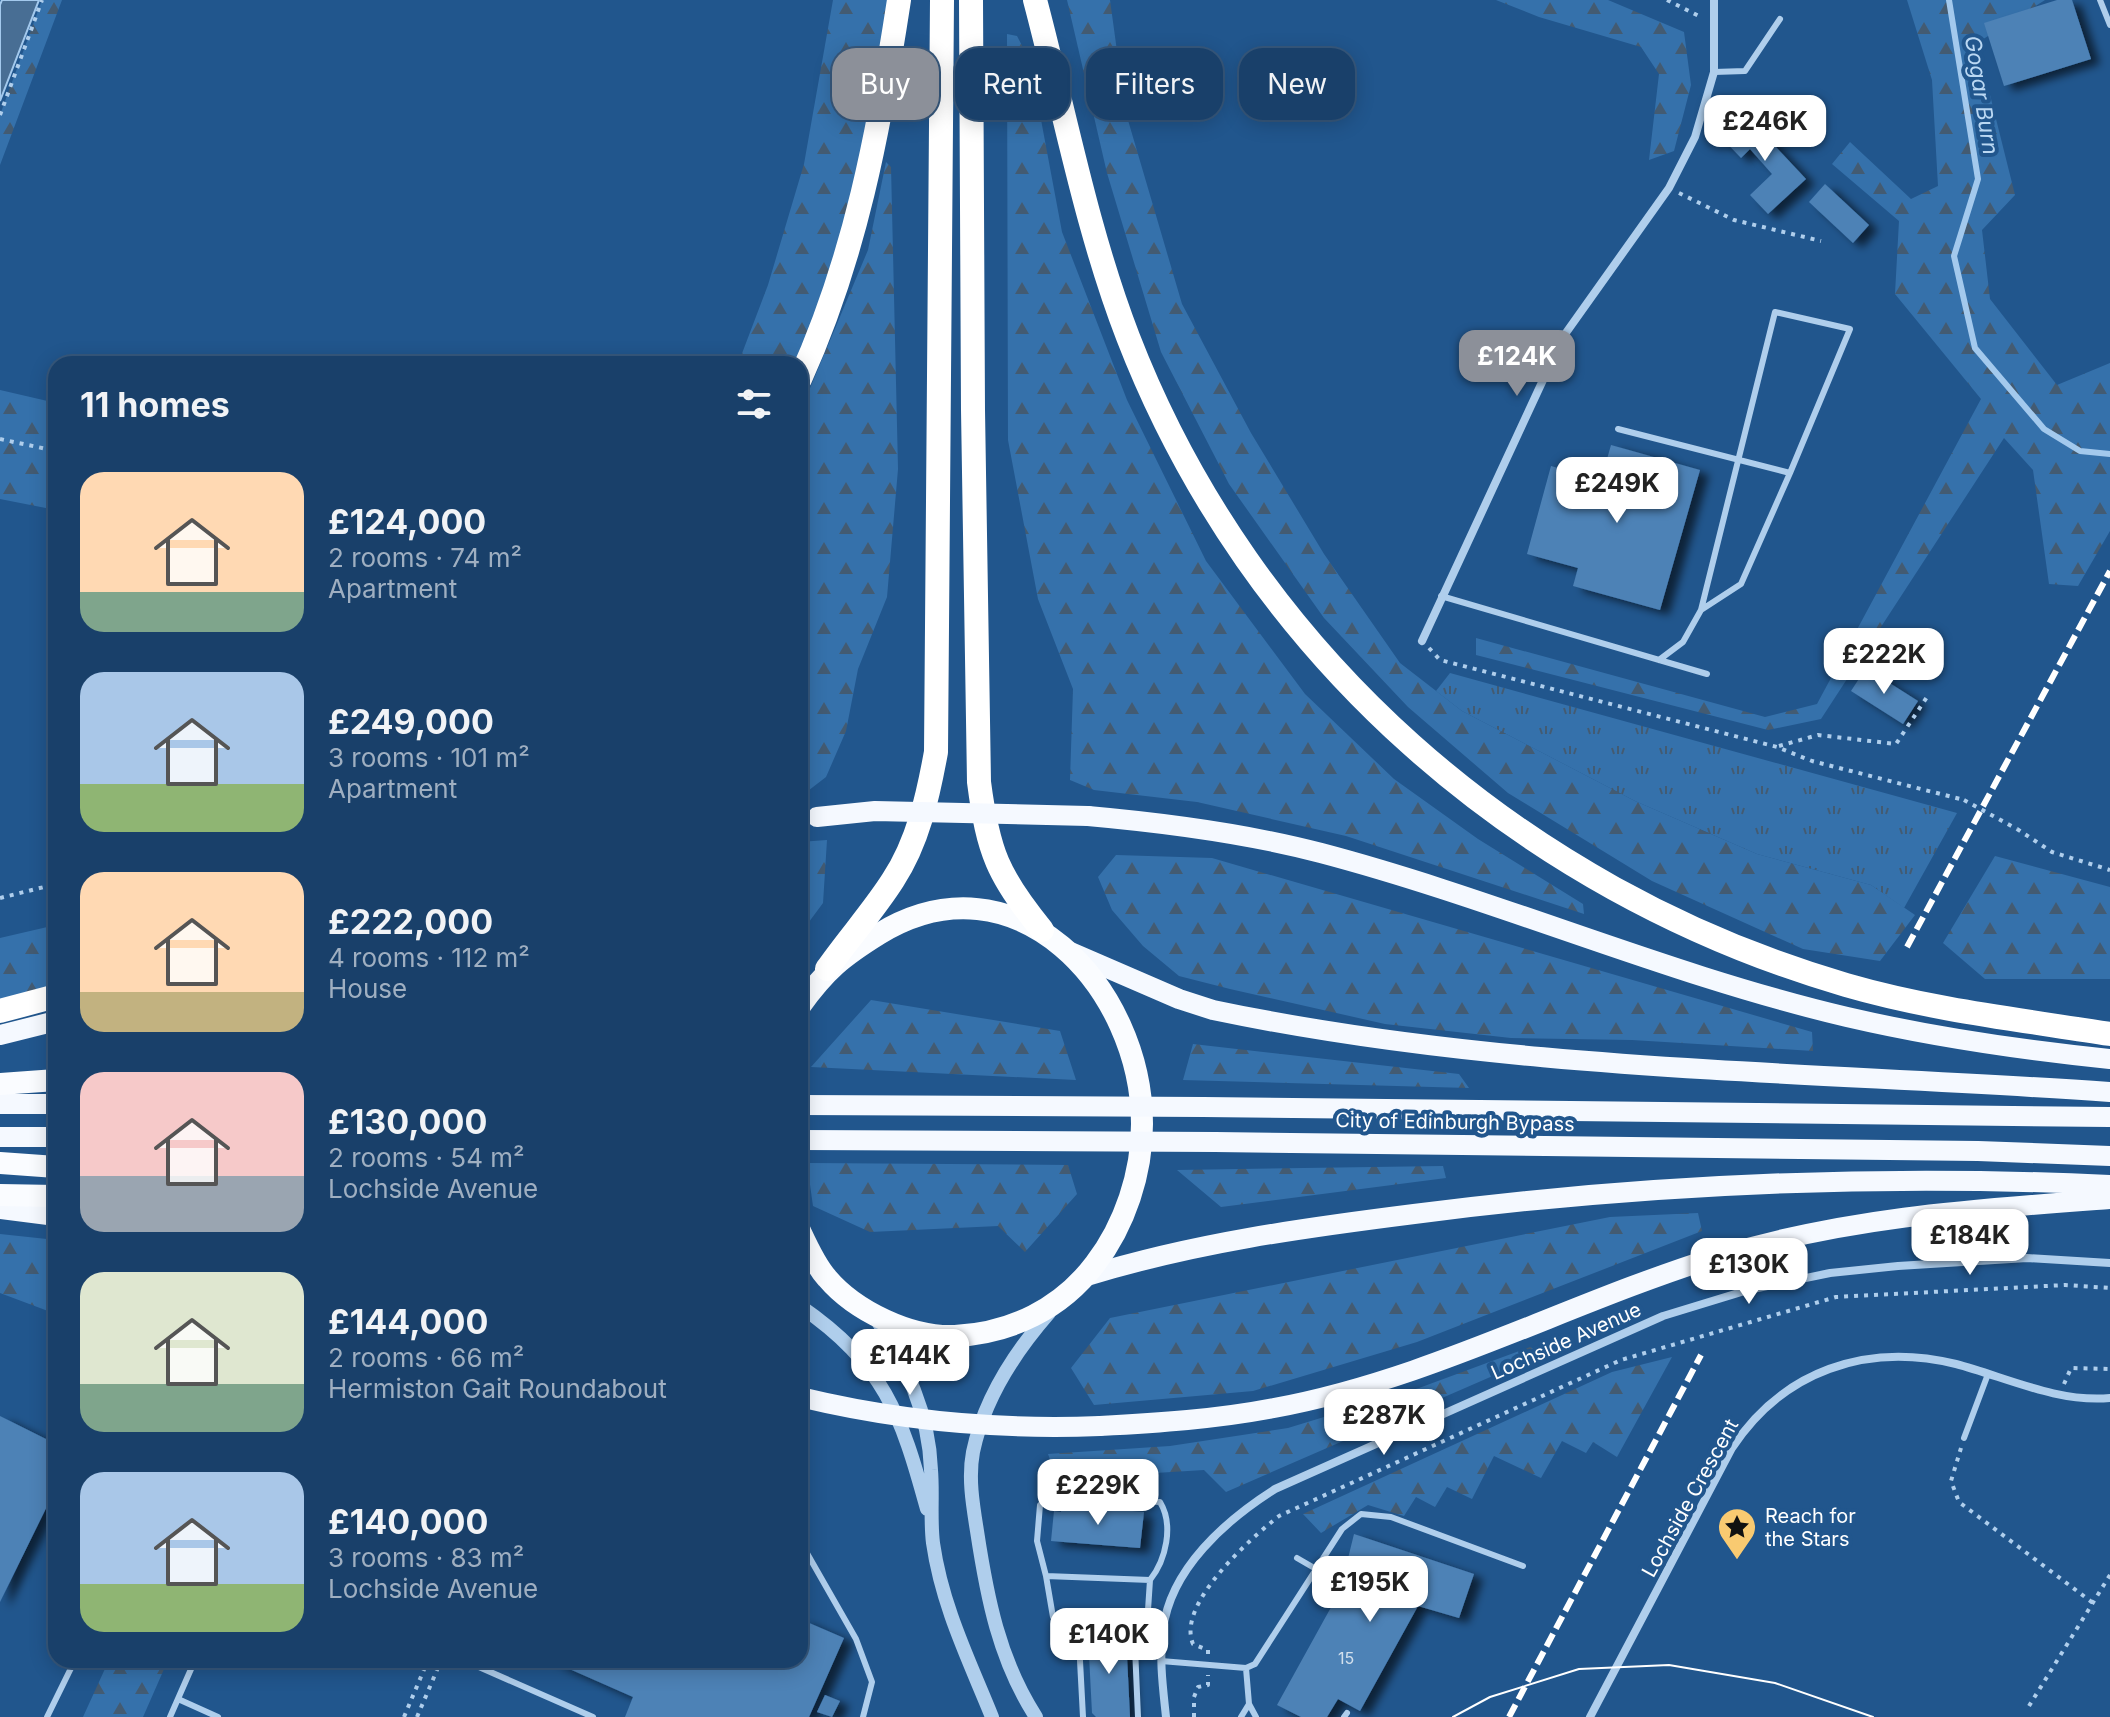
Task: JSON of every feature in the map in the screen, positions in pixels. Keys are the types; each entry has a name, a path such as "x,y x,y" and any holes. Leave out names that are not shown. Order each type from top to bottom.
{"highway":[{"path":"808,359 837,285 858,218 875,150 899,0"},
{"path":"808,995 893,881 908,852 936,752 942,0"},
{"path":"808,1272 827,1279 875,1317 920,1333 978,1334 1018,1325 1062,1298 1087,1276 1114,1235 1140,1162 1142,1123 1132,1055 1116,1014 1091,973 1042,930 1009,890 995,864 985,830 979,782 971,0"},
{"path":"1035,0 1070,152 1107,279 1150,389 1181,454 1222,523 1289,619 1333,672 1397,733 1510,826 1608,886 1702,934 1797,969 1908,1001 2110,1034"},
{"path":"808,979 898,922 927,912 985,909 1007,914 1042,930"},
{"path":"0,1011 48,998"},
{"path":"0,1084 48,1081"},
{"path":"0,1163 48,1166"},
{"path":"0,1195 48,1196"},
{"path":"808,1245 827,1279"}],"main road":[{"path":"808,818 875,811 1088,816 1189,828 1318,852 1673,966 1846,1017 1999,1045 2110,1059"},
{"path":"1068,951 1213,1010 1427,1044 1496,1053 1820,1078 1918,1079 2110,1092"},
{"path":"0,1035 48,1023"},
{"path":"0,1104 48,1104"},
{"name":"City of Edinburgh Bypass","path":"808,1105 2110,1117"},
{"path":"0,1137 48,1137"},
{"name":"City of Edinburgh Bypass","path":"808,1140 1978,1151 2110,1156"},
{"path":"1087,1276 1184,1249 1270,1233 1605,1193 1821,1182 2110,1185"},
{"path":"808,1398 940,1423 1015,1428 1167,1423 1275,1408 1437,1361 1715,1257 1798,1235 1870,1220 2110,1199"},
{"path":"0,1209 48,1215"}],"street":[{"path":"1422,641 1563,337 1669,188 1695,137 1714,72 1714,0"},
{"name":"Lochside Avenue","path":"1166,1717 1161,1661 1163,1627 1176,1589 1198,1555 1224,1525 1275,1489 1663,1316 1748,1290 1830,1273 2027,1258 2110,1263"},
{"path":"1036,1717 995,1632 972,1499 972,1455 998,1385 1031,1335 1062,1298"},
{"path":"808,1312 849,1342 887,1392 907,1439 956,1632 992,1717"},
{"path":"875,1317 896,1349 920,1401 931,1468 932,1541"},
{"name":"Lochside Crescent","path":"1590,1717 1732,1448 1750,1421 1773,1399 1800,1380 1862,1358 1924,1358 2060,1394 2091,1400 2110,1398"}],"lane":[{"path":"2100,0 2110,25"},
{"path":"1714,72 1745,71 1780,19"},
{"path":"1659,660 1683,642 1701,610 1775,312 1850,329 1741,584 1701,610"},
{"path":"1618,429 1790,473"},
{"path":"1441,596 1707,674"},
{"path":"1964,1438 1988,1374"},
{"path":"1079,1648 1053,1617 1037,1541 1040,1505 1049,1496 1160,1502 1167,1514 1163,1564 1150,1580 1147,1625"},
{"path":"1161,1661 1246,1668 1263,1655 1349,1520 1374,1513 1523,1566"},
{"path":"808,1555 862,1653 872,1682 863,1717"},
{"path":"1297,1558 1316,1569"},
{"path":"1046,1576 1150,1580"},
{"path":"1060,1622 1163,1627"},
{"path":"1078,1623 1083,1717"},
{"path":"1134,1624 1138,1717"},
{"path":"47,1717 71,1668"},
{"path":"170,1717 192,1668"},
{"path":"481,1668 593,1717"},
{"path":"1246,1668 1249,1704 1256,1717"},
{"path":"178,1699 218,1717"},
{"path":"1241,1717 1249,1704"}],"path":[{"path":"0,115 42,0"},
{"path":"1667,0 1715,20"},
{"path":"1669,188 1734,220 1821,241"},
{"path":"0,439 48,449"},
{"path":"1422,641 1440,660 1777,747 1812,761 1964,800 2052,852 2110,870"},
{"path":"1777,747 1818,735 1896,744 1927,697"},
{"path":"0,898 48,886"},
{"path":"1621,1360 1836,1297 2065,1285 2110,1288"},
{"path":"1964,1438 1951,1481 1959,1502 2093,1603"},
{"path":"2029,1706 2110,1575"},
{"path":"429,1668 405,1714 417,1716 438,1668"}],"green space":[{"path":"42,0 62,0 0,165 0,115"},
{"path":"833,0 899,0 891,48 832,48 832,120 880,120 875,150 803,356 741,356 768,285 804,164"},
{"path":"1067,0 1110,0 1117,48 1086,48 1086,82"},
{"path":"1496,0 1608,0 1684,32 1691,85 1674,151 1649,160 1659,74 1641,47 1539,17"},
{"path":"1907,0 2045,0 1977,43 2015,195 1982,230 1990,299 2057,385 2110,363 2110,531 2078,586 2049,584 2033,470 2004,438 1821,719 1768,730 1476,655 1476,638 1765,717 1817,704 1981,399 1895,294 1899,221 1832,164 1850,142 1911,199 1938,186 1932,80"},
{"path":"1007,34 1017,36 1023,48 1007,48"},
{"path":"1007,120 1041,120 1062,232 1127,400 1206,561 1305,694 1394,779 1478,839 1583,904 1584,914 1346,836 1197,802 1094,790 1070,780 1073,689 1038,599 1008,440"},
{"path":"1095,120 1128,120 1182,304 1251,433 1324,554 1400,663 1462,711 1635,801 1757,854 1871,885 1915,915 1880,961 1803,949 1652,881 1508,793 1408,707 1324,618 1229,484 1161,352 1107,173"},
{"path":"886,162 891,167 898,469 887,597 858,669 846,731 826,777 808,791 808,393 868,250"},
{"path":"0,390 48,401 48,508 0,499"},
{"path":"1450,673 1957,813 1904,908 1871,885 1757,854 1635,801 1462,711 1436,691"},
{"path":"827,840 823,903 808,923 808,841"},
{"path":"1116,855 1212,858 1812,1032 1813,1051 1632,1040 1511,1038 1385,1024 1179,976 1143,946 1112,910 1098,877"},
{"path":"1995,856 2110,887 2110,979 1985,979 1943,943"},
{"path":"48,927 48,998 0,1011 0,938"},
{"path":"871,1000 1060,1031 1076,1080 811,1067"},
{"path":"1193,1044 1459,1074 1469,1088 1183,1080"},
{"path":"808,1163 1068,1165 1077,1194 1025,1252 998,1226 870,1232 813,1206"},
{"path":"1443,1166 1446,1178 1221,1207 1177,1170"},
{"path":"1698,1213 1702,1231 1417,1342 1253,1391 1094,1405 1071,1368 1110,1318 1610,1217"},
{"path":"0,1234 48,1239 48,1311 0,1293"},
{"path":"1530,1347 1543,1354 1226,1492 1204,1470 1057,1479 1048,1454 1170,1446 1288,1428 1419,1388"},
{"path":"1672,1357 1617,1457 1593,1442 1586,1453 1562,1441 1541,1478 1494,1456 1472,1499 1447,1487 1435,1507 1416,1497 1404,1516 1368,1505 1321,1533 1303,1514 1612,1372"},
{"path":"105,1668 164,1668 143,1717 83,1717"}],"shaded area":[{"path":"2,0 39,0 0,101 0,5"}],"building":[{"path":"2057,0 2072,0 2091,59 2004,86 1984,23"},
{"path":"1745,114 1806,179 1768,214 1750,195 1772,174 1750,149 1741,158 1721,137"},
{"path":"1825,184 1869,225 1853,243 1809,202"},
{"path":"1611,445 1700,470 1660,610 1573,586 1578,568 1527,554 1551,466 1601,480"},
{"path":"1866,668 1918,701 1903,724 1851,691"},
{"path":"0,1416 48,1440 48,1504 0,1602"},
{"path":"1062,1505 1144,1512 1140,1548 1051,1541 1054,1511 1061,1512"},
{"path":"1354,1534 1474,1574 1459,1618 1418,1606 1360,1711 1338,1699 1327,1717 1301,1717 1277,1705 1340,1591"},
{"path":"808,1622 844,1638 809,1717 625,1717 633,1697 567,1668 808,1668"},
{"path":"1088,1635 1126,1636 1130,1717 1096,1717 1092,1713"},
{"path":"825,1695 840,1701 832,1717 817,1712"}],"waterway":[{"name":"Gogar Burn","path":"1949,0 1978,179 1954,256 1975,348 2044,429 2080,451 2110,454"}],"tram line":[{"path":"1453,1717 1490,1697 1579,1669 1669,1665 1775,1683 1873,1717"}],"railway":[{"path":"1907,947 2110,571"},
{"path":"1509,1717 1701,1355"}],"place":[{"name":"Reach for the Stars","path":"1737,1561"}]}
